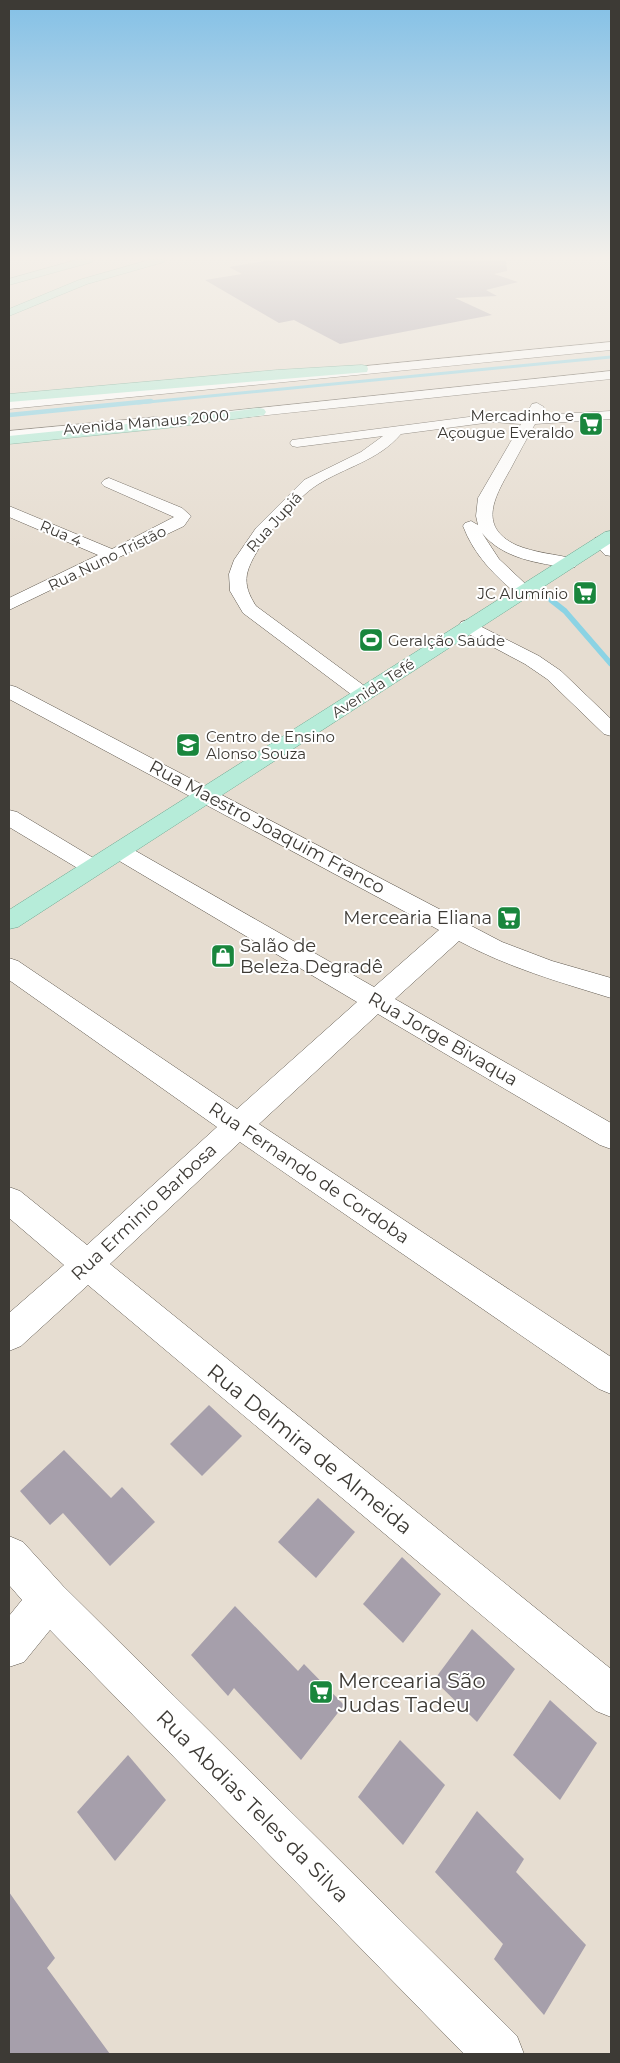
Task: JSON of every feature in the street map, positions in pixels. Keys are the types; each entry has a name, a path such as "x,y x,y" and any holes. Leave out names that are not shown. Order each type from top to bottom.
{"main road":[{"path":"9,398 277,374 362,370"},
{"path":"9,440 260,412"},
{"path":"9,447 77,433"},
{"name":"Avenida Tefé","path":"9,921 208,795 468,626 569,563 608,543"}],"street":[{"name":"Avenida Manaus 2000","path":"9,406 504,356"},
{"name":"Avenida Manaus 2000","path":"9,435 260,412 611,375"},
{"path":"524,591 506,576 484,553 476,539 471,524 470,506 476,489 522,420 544,396 568,379"},
{"path":"298,443 485,419 522,420 596,407 592,389 611,387"},
{"path":"480,388 511,393 520,397 522,401 522,420 486,498 483,510 484,522 489,532 498,542 512,550 569,563"},
{"name":"Rua Jupiá","path":"362,694 249,608 238,589 238,576 246,553 309,483 379,449 395,432"},
{"name":"Rua Nuno Tristão","path":"14,598 112,555 178,523 183,516 176,510 109,483"},
{"name":"Rua 4","path":"9,511 112,555"},
{"path":"468,626 532,660 554,675 611,730"},
{"name":"Rua Maestro Joaquim Franco","path":"9,691 493,948 534,964 611,988"},
{"path":"9,818 92,867"},
{"name":"Rua Jorge Bivaqua","path":"119,850 611,1137"},
{"name":"Rua Erminio Barbosa","path":"9,1335 87,1266 374,1000 457,929"},
{"name":"Rua Fernando de Cordoba","path":"9,967 237,1125 611,1377"},
{"name":"Rua Delmira de Almeida","path":"9,1200 611,1696"},
{"name":"Rua Abdias Teles da Silva","path":"9,1556 49,1600 499,2054"},
{"path":"9,1647 49,1600"}],"building":[{"path":"209,1405 242,1436 202,1476 170,1444"},
{"path":"64,1450 111,1498 122,1487 155,1522 110,1566 63,1513 50,1525 20,1491"},
{"path":"318,1498 355,1532 316,1578 278,1542"},
{"path":"402,1557 441,1594 403,1643 363,1604"},
{"path":"235,1606 298,1671 304,1664 344,1705 301,1760 234,1688 228,1696 191,1655"},
{"path":"472,1629 515,1669 477,1722 434,1680"},
{"path":"550,1700 597,1743 560,1800 513,1755"},
{"path":"400,1740 445,1785 403,1845 358,1797"},
{"path":"128,1755 166,1800 115,1861 77,1812"},
{"path":"477,1811 524,1859 516,1872 586,1945 544,2015 494,1959 503,1944 435,1872"},
{"path":"9,1892 55,1958 47,1968 110,2054 9,2054"}],"waterway":[{"path":"138,403 611,357"},
{"path":"9,415 151,401"},
{"path":"551,600 565,611 611,664"}],"place":[{"name":"Mercadinho e Açougue Everaldo","path":"591,424"},
{"name":"JC Alumínio","path":"585,593"},
{"name":"Geralção Saúde","path":"371,640"},
{"name":"Centro de Ensino Alonso Souza","path":"188,745"},
{"name":"Mercearia Eliana","path":"509,918"},
{"name":"Salão de Beleza Degradê","path":"223,956"},
{"name":"Mercearia São Judas Tadeu","path":"321,1692"}]}
